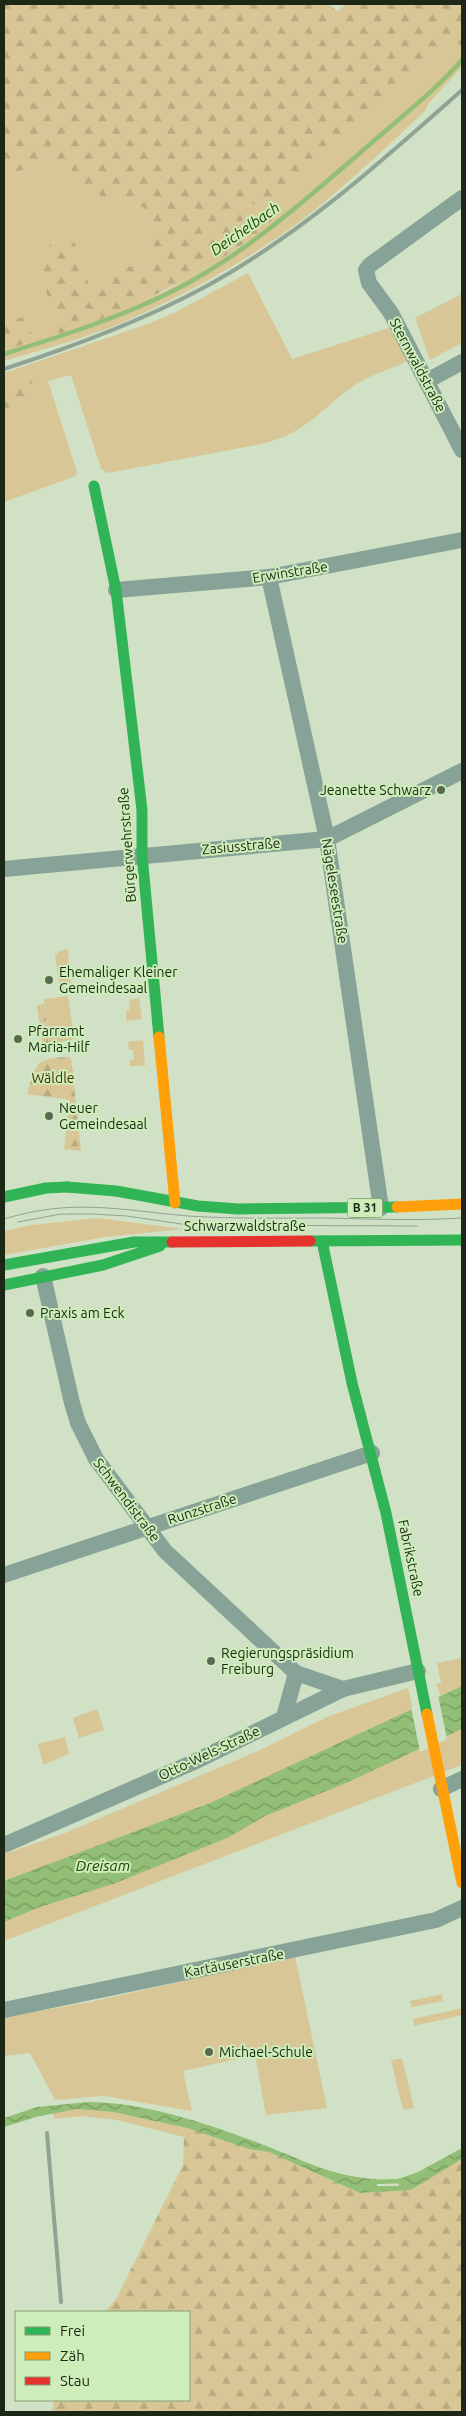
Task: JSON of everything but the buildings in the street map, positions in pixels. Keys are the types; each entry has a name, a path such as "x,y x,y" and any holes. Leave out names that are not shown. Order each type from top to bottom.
{"main road":[{"name":"Bürgerwehrstraße","path":"94,486 116,590 142,810 142,855 175,1203"},
{"name":"Schwarzwaldstraße","path":"4,1197 46,1188 67,1187 136,1194 175,1203 238,1209 381,1208 462,1204"},
{"name":"Schwarzwaldstraße","path":"77,1199 136,1194"},
{"name":"Schwarzwaldstraße","path":"4,1285 103,1265 172,1242 226,1240 322,1242 462,1240"},
{"path":"4,1265 134,1242 172,1242"},
{"name":"Fabrikstraße","path":"322,1242 352,1383 372,1453 462,1883"}],"street":[{"name":"Sternwaldstraße","path":"462,198 370,265 366,270 369,283 391,313 462,450"},
{"path":"427,381 462,362"},
{"name":"Erwinstraße","path":"116,590 269,578 462,540"},
{"name":"Nägeleseestraße","path":"269,578 327,839 381,1208"},
{"name":"Zasiusstraße","path":"4,868 327,839 462,771"},
{"name":"Schwendistraße","path":"44,1276 62,1365 78,1423 96,1459 165,1551 296,1673 343,1689"},
{"name":"Runzstraße","path":"4,1575 147,1526 372,1453"},
{"name":"Otto-Wels-Straße","path":"4,1845 194,1762 343,1689 418,1671"},
{"path":"284,1717 296,1673"},
{"path":"440,1782 462,1780"},
{"name":"Kartäuserstraße","path":"4,2010 436,1920 462,1908"}],"green space":[{"path":"4,4 329,4 337,11 347,4 462,4 462,46 446,37 427,63 373,116 285,192 261,202 239,207 244,226 287,210 292,211 209,266 180,282 121,311 59,334 45,285 44,271 48,248 55,240 66,236 72,240 80,251 89,285 151,257 145,208 72,188 71,163 60,160 15,172 4,166"},
{"path":"446,37 462,46 462,67 429,103 425,111 306,217 260,249 211,279 161,305 104,330 4,361 4,351 34,341 26,317 4,323 4,166 15,172 60,160 71,163 72,188 145,208 151,257 89,285 81,253 59,334 164,292 249,242 253,224 244,226 238,207 261,202 285,192 373,116 427,63"},
{"path":"248,273 292,359 389,328 408,361 361,381 301,428 276,440 108,473 101,469 71,375 48,381 77,472 76,476 4,502 4,409 37,398 31,377 4,385 4,373 145,325 176,312"},
{"path":"462,294 462,343 430,360 415,318"},
{"path":"26,316 34,341 4,351 4,323"},
{"path":"31,377 37,398 4,409 4,385"},
{"path":"68,949 71,990 60,990 55,955 60,951"},
{"path":"68,996 74,1039 49,1045 44,999"},
{"path":"139,998 142,1019 126,1021 126,1011 130,1011 129,1000"},
{"path":"44,1003 49,1045 43,1047 37,1006"},
{"path":"143,1040 145,1066 130,1066 130,1060 134,1059 133,1050 129,1050 128,1042"},
{"name":"Wäldle","path":"71,1057 81,1151 64,1149 70,1100 27,1094 33,1074 39,1064 44,1060"},
{"path":"97,1218 184,1229 105,1237 4,1255 4,1231 32,1225"},
{"path":"462,1658 462,1686 441,1696 436,1684 441,1683 437,1663"},
{"path":"408,1688 422,1748 462,1729 462,1765 4,1941 4,1854 65,1833 258,1751 327,1717"},
{"path":"97,1709 104,1730 79,1738 73,1718"},
{"path":"65,1737 69,1754 43,1765 38,1744"},
{"name":"Michael-Schule","path":"295,1956 327,2108 266,2115 255,2055 183,2071 192,2111 104,2096 55,2100 30,2053 4,2056 4,2017 90,2002"},
{"path":"442,1994 443,2001 412,2007 410,2001"},
{"path":"462,2008 462,2015 414,2026 413,2019"},
{"path":"402,2058 414,2108 403,2110 391,2060"},
{"path":"76,2109 113,2112 187,2128 184,2137 117,2120 82,2116 55,2119 52,2113"},
{"path":"187,2128 249,2149 269,2152 360,2193 411,2190 462,2159 462,2412 52,2412 54,2401 190,2401 190,2311 106,2311 116,2299 183,2165 184,2137"}],"water":[{"name":"Dreisam","path":"462,1686 462,1729 346,1783 265,1816 227,1838 113,1884 37,1908 4,1922 4,1881 210,1803"},
{"path":"88,2102 109,2103 154,2110 198,2122 241,2136 331,2171 360,2178 376,2179 377,2186 399,2186 398,2179 418,2172 462,2148 462,2159 411,2190 360,2193 269,2152 249,2149 187,2128 113,2112 76,2109 36,2117 4,2127 4,2118 37,2107"}],"pier":[{"path":"438,1695 447,1739 420,1752 411,1707"}],"waterway":[{"name":"Deichelbach","path":"4,354 70,333 135,308 177,289 227,259 273,226 317,189 426,96 462,60"},
{"path":"371,2182 403,2181"}],"tram line":[{"path":"4,1219 52,1209 74,1207 96,1207 222,1218 411,1220 462,1218"},
{"path":"18,1222 61,1214 92,1214 127,1216 188,1225 417,1226"}],"railway":[{"path":"4,369 80,343 130,323 203,288 238,268 306,221 370,171 462,90"},
{"path":"47,2133 61,2302"}],"traffic: fast":[{"path":"94,486 116,590 142,810 142,855 159,1037"},
{"path":"67,1187 116,1191 198,1206 238,1209 397,1207"},
{"path":"4,1197 46,1188 67,1187"},
{"path":"310,1241 462,1240"},
{"path":"322,1241 352,1383 386,1513 427,1714"},
{"path":"4,1265 134,1242 172,1242"},
{"path":"4,1285 103,1265 160,1246"}],"traffic: slow":[{"path":"159,1037 175,1203"},
{"path":"397,1207 462,1204"},
{"path":"427,1714 462,1883"}],"traffic: jam":[{"path":"172,1242 310,1241"}],"place":[{"name":"Jeanette Schwarz","path":"441,790"},
{"name":"Ehemaliger Kleiner Gemeindesaal","path":"49,980"},
{"name":"Pfarramt Maria-Hilf","path":"18,1039"},
{"name":"Neuer Gemeindesaal","path":"49,1116"},
{"name":"Praxis am Eck","path":"30,1313"},
{"name":"Regierungspräsidium Freiburg","path":"211,1661"},
{"name":"Michael-Schule","path":"209,2052"}]}
